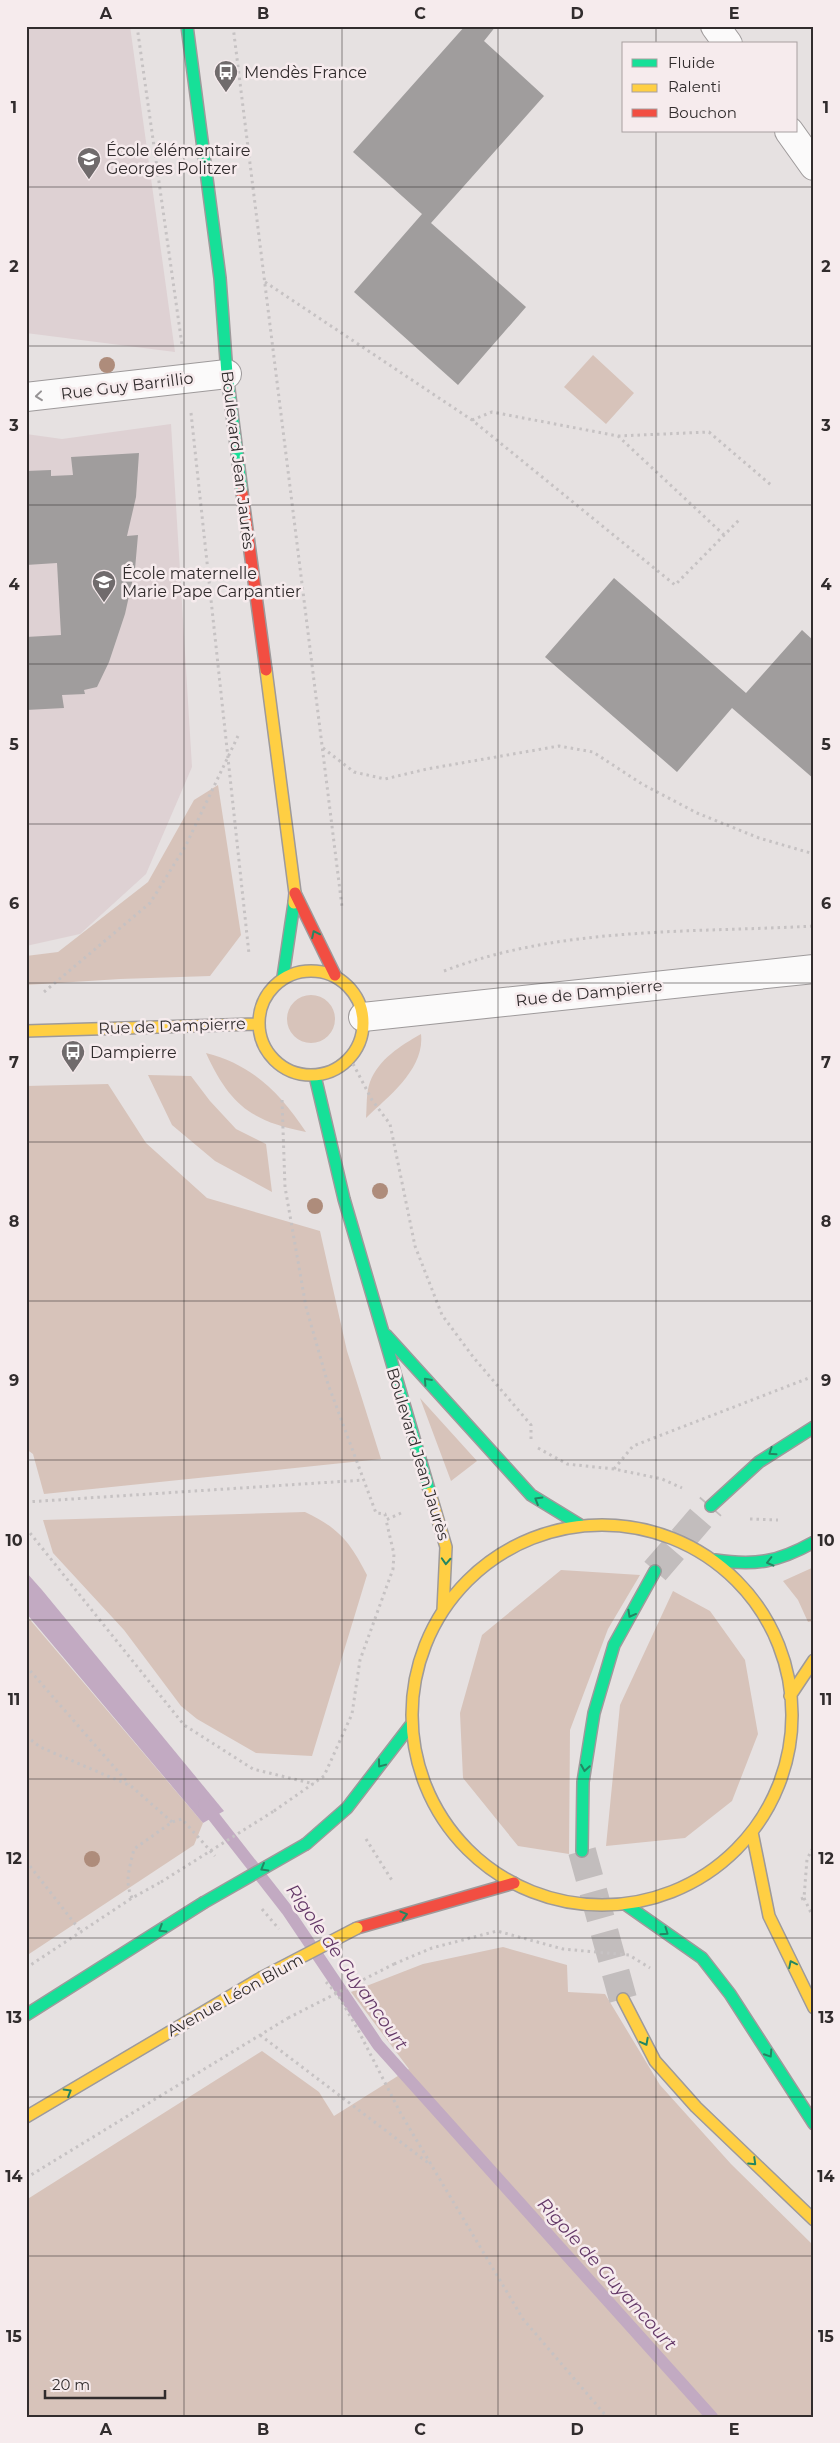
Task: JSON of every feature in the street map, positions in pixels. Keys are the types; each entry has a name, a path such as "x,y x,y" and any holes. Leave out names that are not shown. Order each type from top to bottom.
{"main road":[{"name":"Boulevard Jean Jaurès","path":"188,26 220,278 227,374 295,893 283,977"},
{"name":"Boulevard Jean Jaurès","path":"295,893 335,975"},
{"path":"317,970 335,975 348,985 358,1000 363,1017 360,1043 350,1058 336,1070 315,1076 297,1074 282,1067 268,1054 260,1037 258,1024 261,1005 270,989 283,977 298,971 317,970"},
{"name":"Rue de Dampierre","path":"26,1031 258,1024"},
{"name":"Boulevard Jean Jaurès","path":"315,1076 344,1199 446,1547 443,1610"},
{"name":"Boulevard Jean Jaurès","path":"381,1329 530,1495 580,1525"},
{"path":"710,1506 738,1478 764,1458 814,1427"},
{"path":"580,1525 635,1526 658,1532 697,1549 715,1560 748,1592 765,1618 784,1662 790,1696 792,1722 784,1770 776,1793 752,1832 715,1869 659,1896 625,1904 569,1903 544,1896 514,1883 489,1868 472,1853 443,1818 422,1775 410,1726 412,1700 420,1659 434,1623 443,1610 470,1580 508,1552 537,1537 580,1525"},
{"path":"715,1560 754,1565 766,1564 789,1556 814,1542"},
{"path":"582,1851 583,1782 594,1713 614,1645 655,1571"},
{"path":"790,1696 814,1660"},
{"path":"26,2015 203,1903 306,1844 347,1808 410,1726"},
{"path":"752,1832 769,1916 814,2008"},
{"name":"Avenue Léon Blum","path":"26,2117 261,1978 357,1928 514,1883"},
{"path":"625,1904 702,1958 730,1994 814,2124"},
{"path":"623,1999 655,2061 696,2107 814,2220"}],"street":[{"path":"716,26 727,42"},
{"path":"790,132 814,166"},
{"name":"Rue Guy Barrillio","path":"26,397 227,374"},
{"name":"Rue de Dampierre","path":"363,1017 814,969"}],"path":[{"path":"137,26 187,379 250,966 270,989"},
{"path":"234,26 343,909"},
{"path":"265,282 472,420 674,585 740,519"},
{"path":"472,420 492,412 618,436 709,432 771,485"},
{"path":"618,436 724,536"},
{"path":"44,992 150,902 185,847 239,733"},
{"path":"323,748 354,772 385,780 427,769 560,746 593,752 642,784 697,813 759,838 814,854"},
{"path":"438,974 525,947 613,935 814,926"},
{"path":"350,1058 372,1100 390,1124 415,1246 442,1315 474,1358 531,1425 531,1444"},
{"path":"282,1067 285,1187 306,1307 328,1384 376,1513 385,1514 386,1520"},
{"path":"662,1479 614,1469 633,1446 814,1376"},
{"path":"26,1502 364,1480"},
{"path":"26,1528 184,1725 253,1770 314,1784"},
{"path":"26,1666 131,1786 172,1822"},
{"path":"26,1736 40,1748 131,1786"},
{"path":"26,1968 82,1933 132,1898 274,1811 324,1776 347,1808 432,1948 394,1964 288,2018 26,2178"},
{"path":"132,1898 127,1888 127,1879 134,1850 172,1822 182,1819 221,1863"},
{"path":"26,1861 82,1933"},
{"path":"804,1898 814,1919"},
{"path":"260,1907 286,1936"},
{"path":"325,1980 338,1995 401,2114 523,2319 607,2417"},
{"path":"260,2035 433,2166"}],"shaded area":[{"name":"École élémentaire Georges Politzer","path":"26,26 130,26 175,352 26,333"},
{"path":"593,355 634,393 606,424 564,387"},
{"name":"École maternelle Marie Pape Carpantier","path":"171,424 192,767 146,874 80,934 26,946 26,434 62,439"},
{"path":"218,785 241,935 210,976 26,985 26,956 58,952 148,882 194,800"},
{"path":"306,995 316,995 325,999 331,1005 334,1010 334,1028 325,1039 316,1043 306,1043 297,1039 291,1033 287,1024 287,1014 291,1005 297,999"},
{"path":"421,1034 421,1047 417,1059 404,1081 366,1118 370,1082 379,1066 405,1043"},
{"path":"206,1053 238,1065 264,1082 286,1105 306,1132 271,1122 244,1108 224,1086"},
{"path":"148,1075 191,1076 210,1101 236,1129 266,1144 272,1192 215,1161 172,1125"},
{"path":"108,1084 146,1143 207,1198 320,1231 347,1351 381,1459 44,1494 33,1454 26,1449 26,1086"},
{"path":"420,1398 477,1461 451,1481"},
{"path":"305,1512 327,1524 342,1537 355,1553 367,1575 312,1756 256,1753 197,1719 181,1706 124,1630 53,1553 43,1520"},
{"path":"814,1567 814,1621 808,1622 798,1600 783,1581"},
{"path":"561,1570 640,1575 608,1629 570,1730 569,1854 518,1846 463,1778 460,1713 482,1635"},
{"path":"26,1572 224,1811 203,1823 26,1613"},
{"path":"673,1591 710,1611 745,1660 758,1734 732,1801 685,1838 606,1846 620,1705"},
{"path":"26,1615 203,1823 194,1845 26,1956"},
{"path":"503,1947 567,1965 568,1992 605,1994 660,2085 731,2164 814,2246 814,2417 26,2417 26,2200 262,2051 319,2092 334,2116 409,2069 351,1992 423,1964"}],"building":[{"path":"465,26 496,26 484,41 544,96 431,223 526,307 458,385 354,292 422,214 353,152"},
{"path":"139,453 136,497 127,536 138,535 135,569 125,614 109,662 97,687 84,690 85,694 62,695 64,708 26,710 26,637 61,635 57,563 26,565 26,471 51,470 51,476 73,475 71,457"},
{"path":"614,578 746,693 802,630 814,641 814,779 732,708 677,772 545,657"}],"waterway":[{"name":"Rigole de Guyancourt","path":"204,1804 287,1910 378,2045 712,2417"}],"tunnel":[{"path":"655,1571 711,1506"},
{"path":"582,1851 623,1999"}],"traffic: fast":[{"path":"187,26 220,278 227,374 242,492"},
{"path":"283,977 294,903"},
{"path":"315,1076 344,1199 430,1493"},
{"path":"386,1335 531,1495 580,1525"},
{"path":"711,1506 759,1462 814,1427"},
{"path":"715,1560 743,1563 766,1561 789,1554 814,1542"},
{"path":"582,1851 583,1782 594,1713 614,1645 655,1571"},
{"path":"306,1844 347,1808 410,1726"},
{"path":"203,1903 306,1844"},
{"path":"26,2015 203,1903"},
{"path":"625,1904 702,1958 730,1994 814,2124"}],"traffic: slow":[{"path":"266,670 295,893 294,903"},
{"path":"311,971 331,975 340,979 348,986 355,994 359,1003 363,1023 359,1043 355,1052 348,1060 340,1067 331,1071 311,1075 291,1071 282,1067 274,1060 267,1052 263,1043 259,1023 263,1003 267,994 274,986 282,979 291,975 311,971"},
{"path":"26,1031 258,1024"},
{"path":"430,1493 446,1547 443,1610"},
{"path":"602,1525 621,1526 657,1533 692,1547 723,1568 749,1594 770,1625 784,1660 791,1696 792,1715 791,1734 784,1770 770,1805 749,1836 723,1862 692,1883 657,1897 621,1904 602,1905 583,1904 547,1897 512,1883 481,1862 455,1836 434,1805 420,1770 413,1734 412,1715 413,1696 420,1660 434,1625 455,1594 481,1568 512,1547 547,1533 583,1526 602,1525"},
{"path":"790,1696 814,1660"},
{"path":"752,1832 769,1916 814,2008"},
{"path":"261,1978 357,1928"},
{"path":"26,2117 261,1978"},
{"path":"623,1999 655,2061 696,2107 814,2220"}],"traffic: jam":[{"path":"242,492 266,670"},
{"path":"295,893 335,975"},
{"path":"357,1928 514,1883"}],"place":[{"name":"Mendès France","path":"226,93"},
{"name":"École élémentaire Georges Politzer","path":"89,180"},
{"name":"École maternelle Marie Pape Carpantier","path":"104,603"},
{"name":"Dampierre","path":"73,1073"}]}
